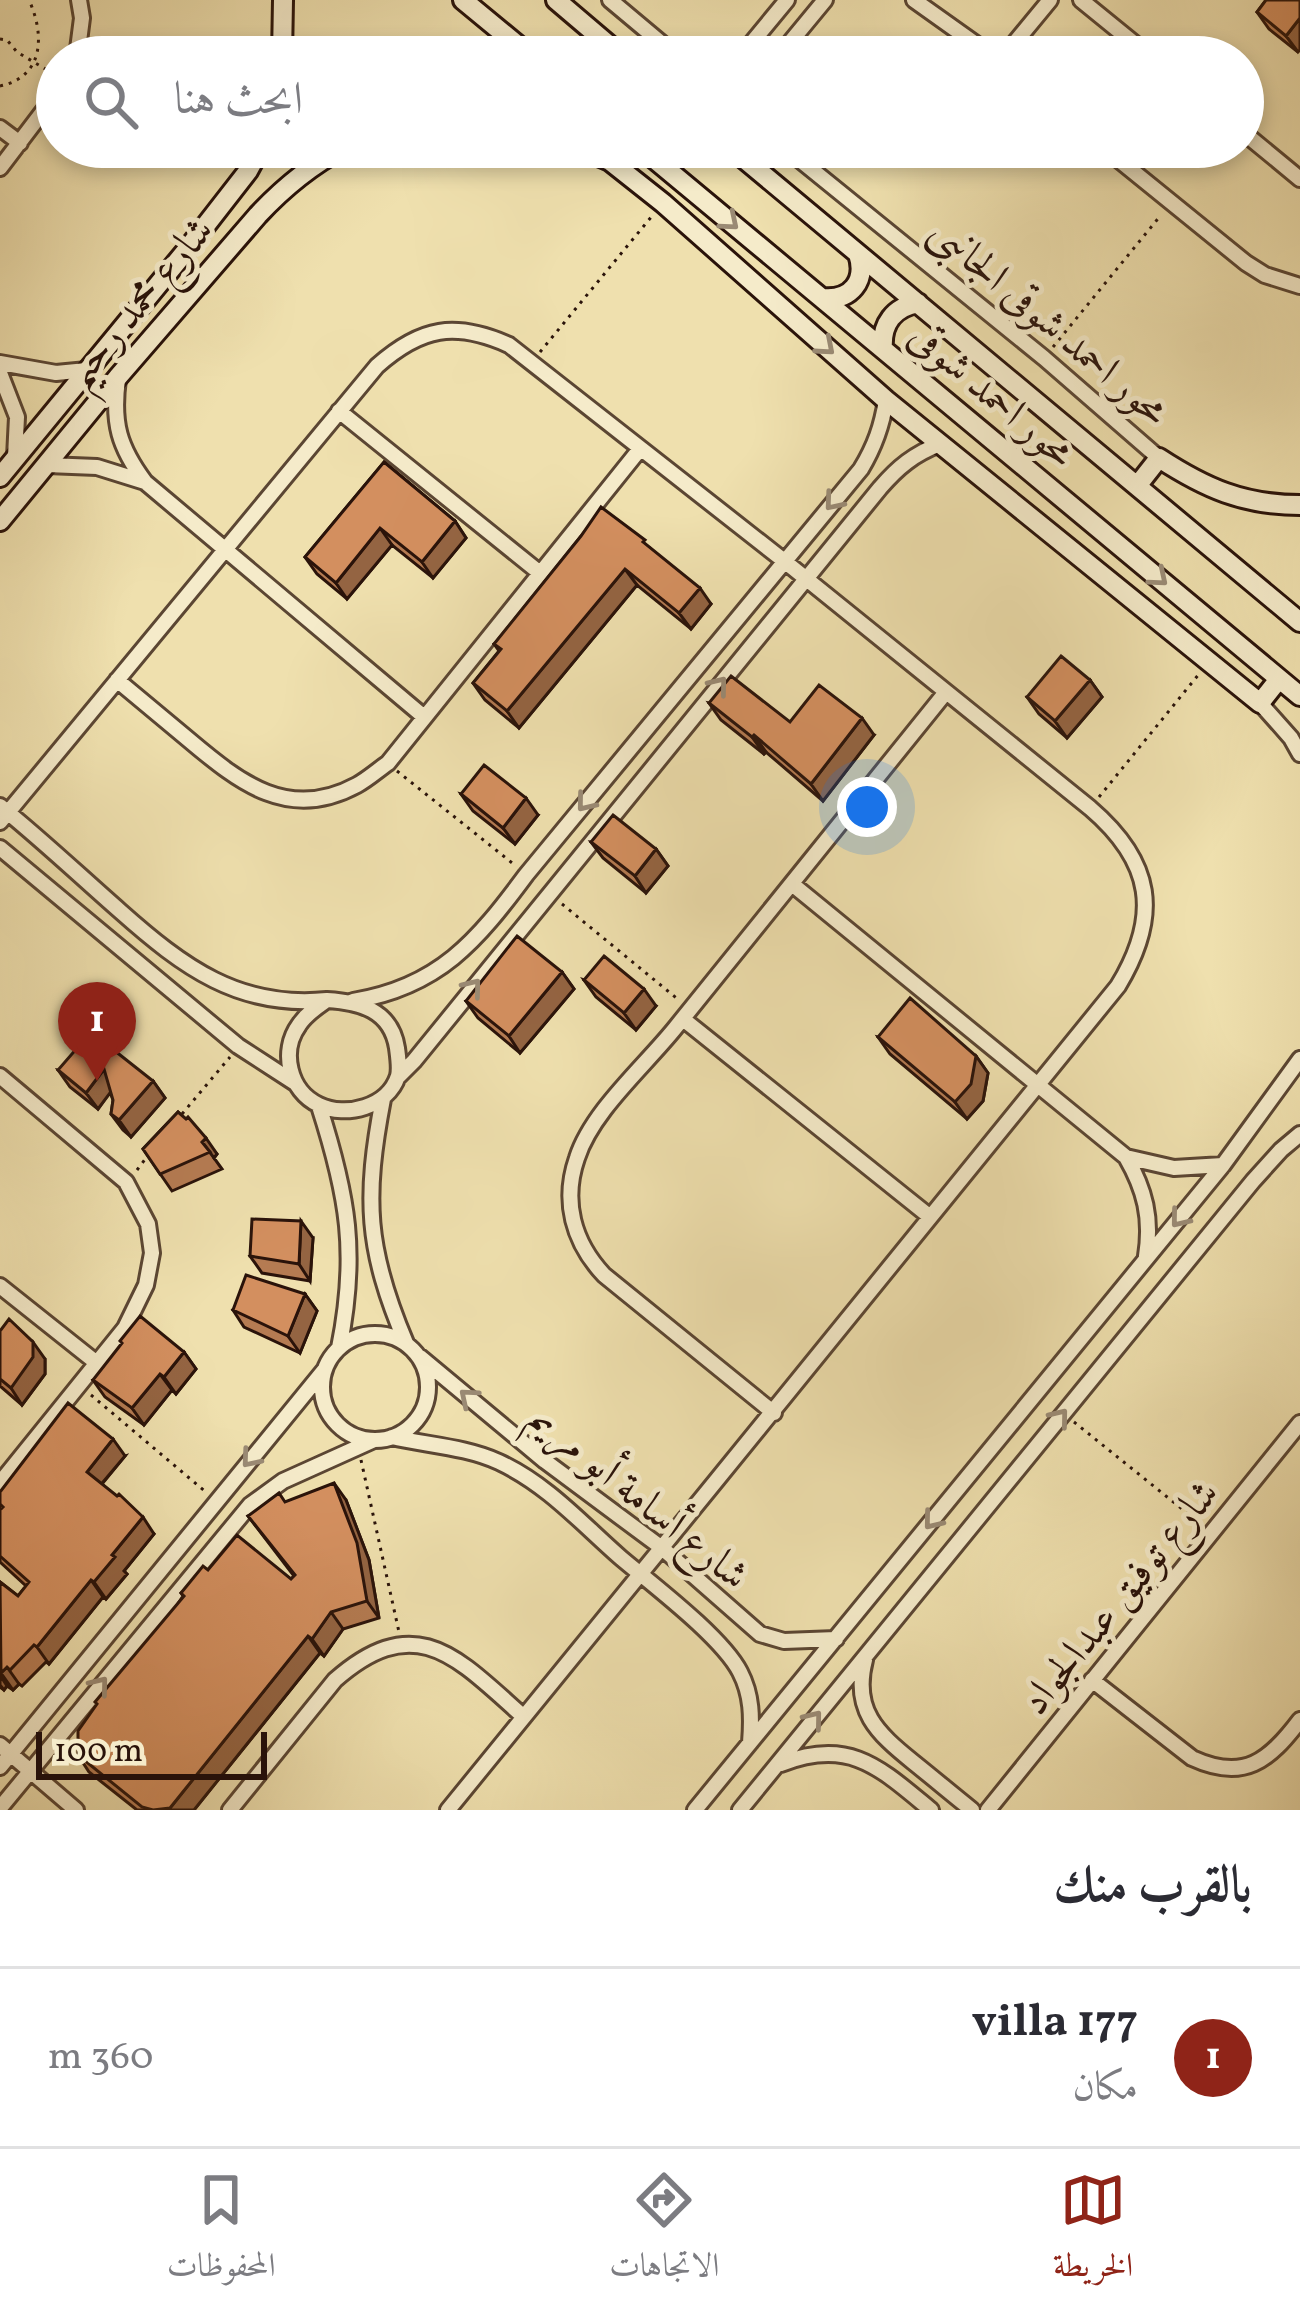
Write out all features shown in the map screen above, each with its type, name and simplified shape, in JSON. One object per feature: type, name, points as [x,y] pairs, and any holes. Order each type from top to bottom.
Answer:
[{"type":"street","points":[[79,0],[80,36]]},
{"type":"street","points":[[283,0],[284,36]]},
{"type":"street","points":[[463,0],[507,36]]},
{"type":"street","points":[[556,0],[598,36]]},
{"type":"street","points":[[610,0],[653,36]]},
{"type":"street","points":[[757,36],[787,0]]},
{"type":"street","points":[[795,36],[825,0]]},
{"type":"street","points":[[914,0],[967,36]]},
{"type":"street","points":[[1017,36],[1050,0]]},
{"type":"street","points":[[1081,0],[1125,36]]},
{"type":"street","points":[[0,168],[36,121]]},
{"type":"street","points":[[0,128],[20,143]]},
{"type":"street","points":[[1264,149],[1300,179]]},
{"type":"street","name":"شارع محمد رحيم","points":[[0,477],[250,168]]},
{"type":"street","name":"شارع محمد رحيم","points":[[0,521],[258,215],[309,168]]},
{"type":"street","points":[[629,168],[886,400],[1260,703],[1300,754]]},
{"type":"street","name":"محور احمد شوقى","points":[[665,168],[1300,696]]},
{"type":"street","name":"محور احمد شوقى","points":[[755,168],[1300,622]]},
{"type":"street","name":"محور احمد شوقى الجانبى","points":[[810,168],[1045,358],[1159,458]]},
{"type":"street","points":[[1128,168],[1246,263],[1300,286]]},
{"type":"street","points":[[822,298],[846,296],[857,284],[862,269],[858,254]]},
{"type":"street","points":[[883,349],[888,320],[918,303]]},
{"type":"street","points":[[448,1810],[1118,986],[1135,957],[1144,924],[1144,890],[1134,858],[1116,830],[1090,808],[783,560],[509,345],[482,333],[453,329],[424,334],[398,347],[377,366],[3,814],[163,949],[204,976],[240,992],[302,1003],[387,995],[470,947],[488,927],[526,875],[783,560],[861,469],[878,436],[886,400]]},
{"type":"street","points":[[0,363],[56,373],[87,370]]},
{"type":"street","points":[[0,373],[17,417],[15,457]]},
{"type":"street","points":[[118,377],[114,405],[118,433],[128,460],[145,482],[423,716]]},
{"type":"street","points":[[338,411],[540,573]]},
{"type":"street","points":[[406,1343],[386,1297],[369,1206],[372,1155],[383,1099],[896,468],[940,444]]},
{"type":"street","points":[[117,680],[230,774],[259,792],[292,799],[326,797],[357,785],[388,763],[640,449]]},
{"type":"street","points":[[1137,486],[1159,458],[1221,493],[1300,505]]},
{"type":"street","points":[[47,465],[97,467],[145,482]]},
{"type":"street","points":[[1089,566],[1112,539]]},
{"type":"street","points":[[1260,703],[1279,679]]},
{"type":"street","points":[[774,1413],[589,1259],[575,1233],[570,1192],[575,1162],[598,1119],[946,692]]},
{"type":"street","points":[[0,848],[238,1046],[295,1083]]},
{"type":"street","points":[[792,884],[1126,1157],[1148,1207],[1144,1262]]},
{"type":"street","points":[[327,1000],[296,1028],[289,1046],[295,1083],[319,1106],[337,1111],[368,1107],[383,1099]]},
{"type":"street","points":[[353,1001],[386,1020],[395,1036],[398,1077]]},
{"type":"street","points":[[687,1014],[929,1216]]},
{"type":"street","points":[[695,1810],[1223,1165],[1300,1059]]},
{"type":"street","points":[[0,1076],[126,1182],[148,1224],[152,1253],[136,1310],[0,1483]]},
{"type":"street","points":[[0,1767],[5,1749],[339,1348],[350,1254],[337,1160],[319,1106]]},
{"type":"street","points":[[740,1810],[1253,1181],[1300,1134]]},
{"type":"street","points":[[1126,1157],[1174,1168],[1223,1165]]},
{"type":"street","points":[[0,1286],[98,1364]]},
{"type":"street","points":[[0,1808],[250,1505],[283,1481],[358,1446],[392,1437],[422,1413],[427,1375],[420,1357],[406,1343],[390,1335],[372,1334],[339,1348]]},
{"type":"street","name":"شارع أسامة أبو مريم","points":[[420,1357],[545,1461],[662,1548],[760,1634],[784,1641],[836,1639]]},
{"type":"street","points":[[325,1369],[324,1402],[331,1417],[343,1429],[374,1440]]},
{"type":"street","name":"شارع توفيق عبدالجواد","points":[[988,1810],[1300,1424]]},
{"type":"street","name":"شارع أسامة أبو مريم","points":[[392,1437],[496,1460],[563,1502],[724,1650],[748,1694],[750,1744]]},
{"type":"street","points":[[984,1457],[1010,1479]]},
{"type":"street","points":[[230,1810],[335,1680],[366,1657],[402,1643],[428,1646],[456,1658],[524,1717]]},
{"type":"street","points":[[866,1655],[862,1696],[879,1733],[972,1810]]},
{"type":"street","points":[[1092,1680],[1192,1758],[1210,1766],[1229,1769],[1266,1758],[1300,1720]]},
{"type":"street","points":[[5,1749],[76,1810]]},
{"type":"street","points":[[776,1766],[818,1754],[862,1758],[931,1810]]},
{"type":"path","points":[[29,0],[38,36]]},
{"type":"path","points":[[0,39],[34,63]]},
{"type":"path","points":[[0,86],[32,70],[36,49]]},
{"type":"path","points":[[531,363],[663,203]]},
{"type":"path","points":[[1045,358],[1171,203]]},
{"type":"path","points":[[1090,808],[1208,664]]},
{"type":"path","points":[[388,763],[526,875]]},
{"type":"path","points":[[550,894],[687,1014]]},
{"type":"path","points":[[182,1114],[238,1046]]},
{"type":"path","points":[[126,1182],[154,1148]]},
{"type":"path","points":[[80,1387],[215,1500]]},
{"type":"path","points":[[1064,1413],[1211,1533]]},
{"type":"path","points":[[358,1446],[402,1643]]},
{"type":"building","points":[[1266,0],[1300,0],[1300,18],[1286,36],[1257,12]]},
{"type":"building","points":[[384,462],[455,521],[422,562],[380,528],[336,583],[305,557]]},
{"type":"building","points":[[601,507],[700,588],[679,613],[625,569],[507,711],[473,683],[501,649],[494,644]]},
{"type":"building","points":[[1061,656],[1090,680],[1055,721],[1027,697]]},
{"type":"building","points":[[731,676],[790,722],[819,685],[862,718],[811,784],[709,703]]},
{"type":"building","points":[[484,765],[526,798],[503,828],[461,794]]},
{"type":"building","points":[[613,815],[656,849],[635,876],[591,842]]},
{"type":"building","points":[[517,936],[562,972],[509,1036],[466,1001]]},
{"type":"building","points":[[604,956],[644,989],[624,1013],[584,980]]},
{"type":"building","points":[[910,998],[976,1056],[971,1084],[955,1102],[878,1037]]},
{"type":"building","points":[[91,1032],[153,1081],[119,1120],[111,1114],[113,1100],[104,1069],[86,1093],[58,1070]]},
{"type":"building","points":[[178,1112],[206,1138],[202,1142],[210,1152],[160,1174],[143,1149]]},
{"type":"building","points":[[252,1219],[301,1221],[299,1264],[250,1256]]},
{"type":"building","points":[[246,1275],[305,1294],[288,1336],[233,1310]]},
{"type":"building","points":[[140,1316],[184,1352],[132,1408],[93,1380]]},
{"type":"building","points":[[9,1319],[33,1342],[33,1357],[11,1388],[0,1379],[0,1331]]},
{"type":"building","points":[[68,1403],[113,1439],[87,1472],[143,1517],[37,1647],[1,1673],[0,1582],[18,1596],[29,1582],[0,1556],[0,1492]]},
{"type":"building","points":[[334,1483],[357,1543],[367,1601],[331,1612],[312,1639],[308,1636],[170,1808],[142,1807],[78,1755],[78,1731],[95,1702],[184,1596],[181,1593],[203,1566],[208,1570],[237,1535],[291,1579],[295,1575],[248,1516],[279,1493],[285,1502]]},
{"type":"place","name":"villa 177","points":[[97,1081]]}]
